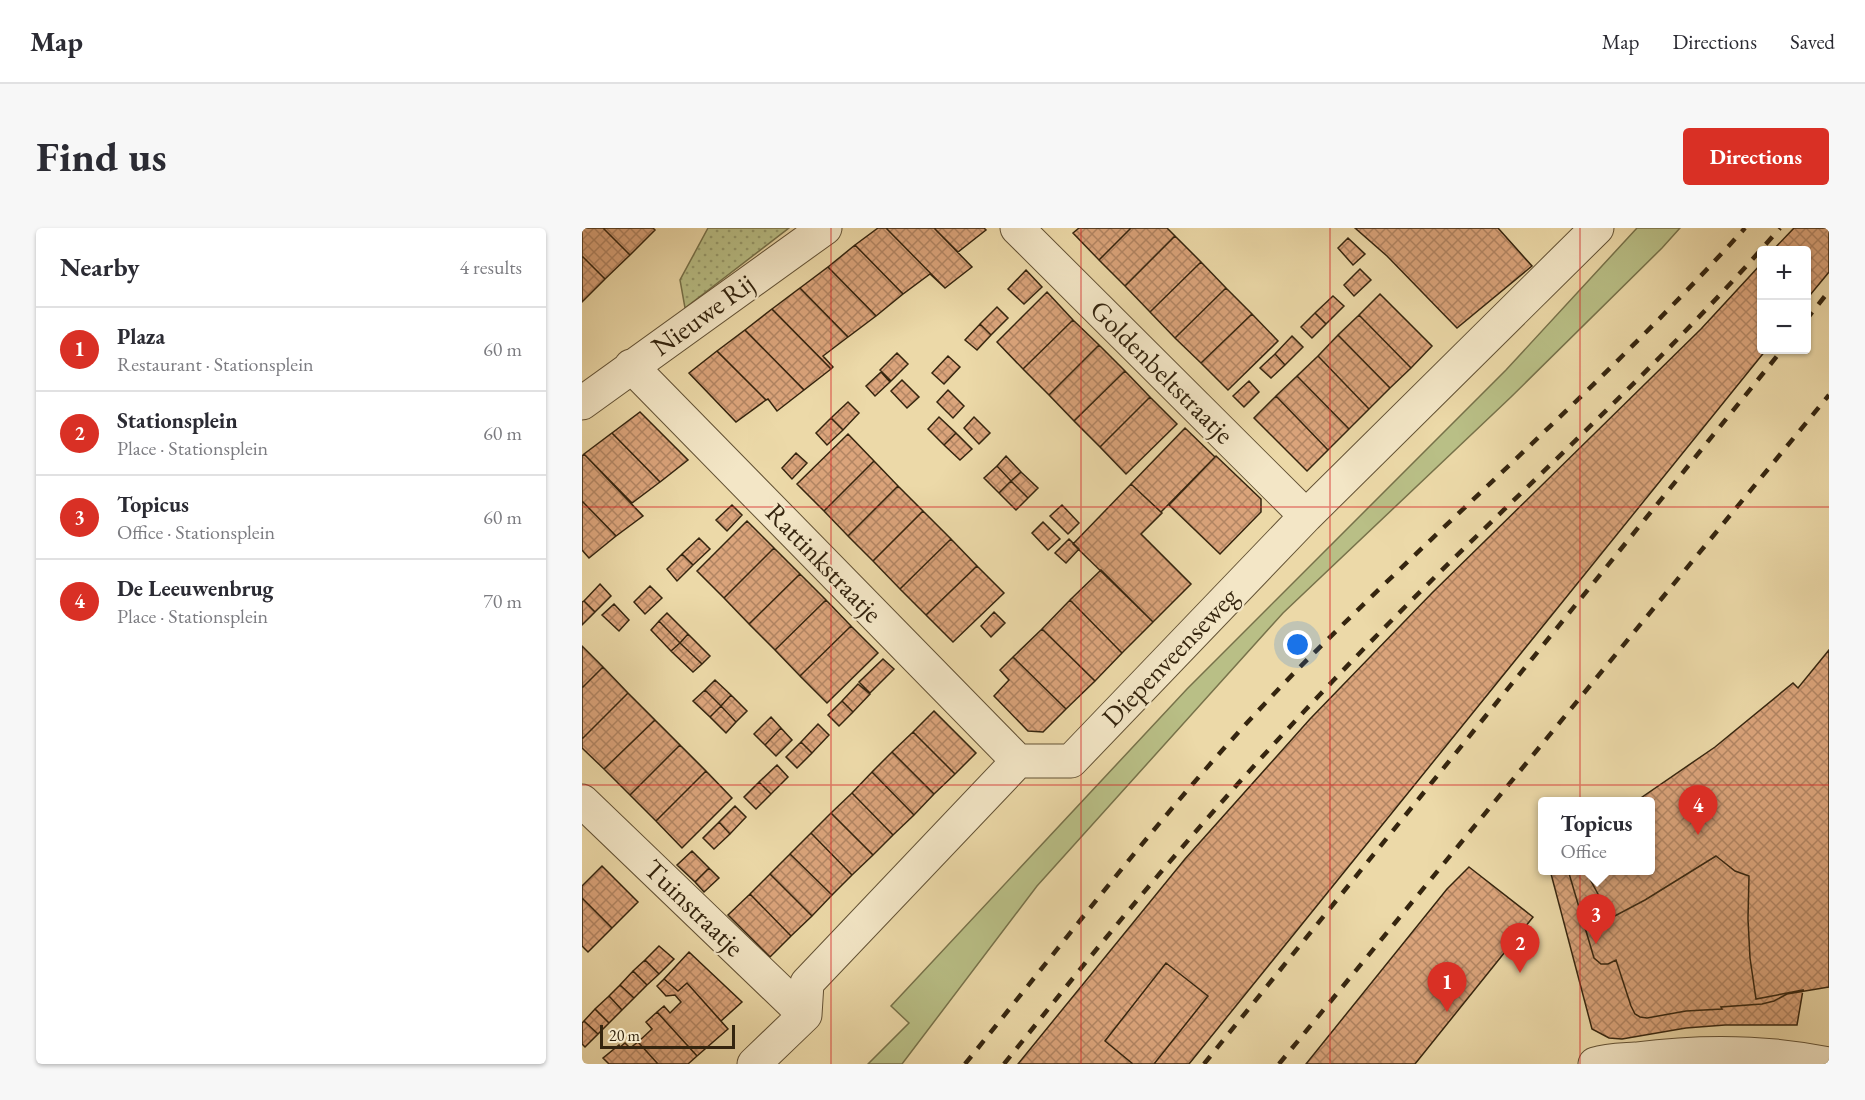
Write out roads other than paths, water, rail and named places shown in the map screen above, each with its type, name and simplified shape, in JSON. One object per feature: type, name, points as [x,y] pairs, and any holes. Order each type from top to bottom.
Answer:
[{"type":"street","name":"Nieuwe Rij","points":[[582,403],[825,228]]},
{"type":"street","name":"Goldenbeltstraatje","points":[[1017,228],[1306,516]]},
{"type":"street","name":"Diepenveenseweg","points":[[1017,761],[1071,761],[1306,516],[1594,229]]},
{"type":"street","name":"Rattinkstraatje","points":[[631,366],[1017,761]]},
{"type":"street","points":[[754,1064],[805,1015],[807,983],[1017,761]]},
{"type":"street","name":"Tuinstraatje","points":[[582,801],[805,1015]]},
{"type":"street","points":[[1595,1064],[1664,1055],[1710,1054],[1762,1055],[1828,1064]]},
{"type":"railway","points":[[965,1064],[1169,812],[1254,715],[1355,613],[1637,341],[1745,228]]},
{"type":"railway","points":[[1004,1064],[1139,898],[1281,736],[1355,657],[1639,378],[1780,228]]},
{"type":"railway","points":[[1811,314],[1829,291]]},
{"type":"railway","points":[[1204,1064],[1779,354]]},
{"type":"railway","points":[[1279,1064],[1829,395]]},
{"type":"place","name":"De Leeuwenbrug","points":[[1698,835]]},
{"type":"place","name":"Topicus","points":[[1596,944]]},
{"type":"place","name":"Stationsplein","points":[[1520,973]]},
{"type":"place","name":"Plaza","points":[[1447,1012]]}]
